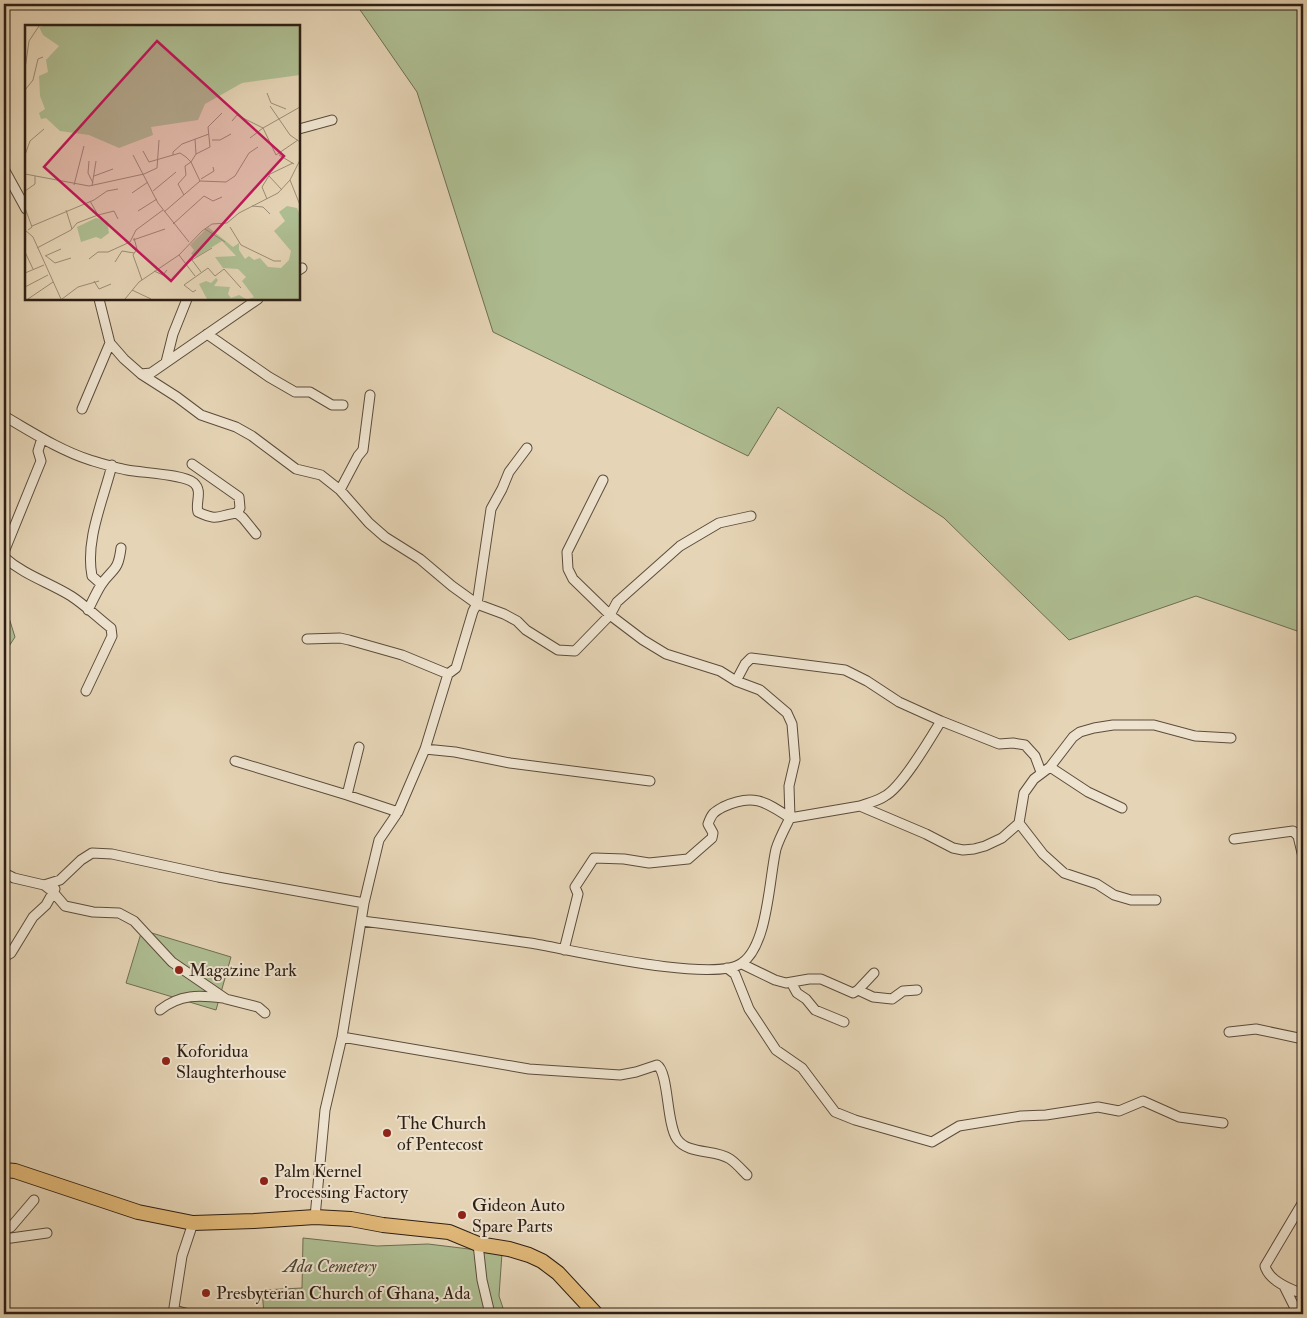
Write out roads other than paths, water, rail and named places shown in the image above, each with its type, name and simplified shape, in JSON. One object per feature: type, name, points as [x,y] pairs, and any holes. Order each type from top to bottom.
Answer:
[{"type":"main road","points":[[4,1170],[15,1171],[138,1212],[193,1223],[254,1222],[315,1217],[351,1219],[383,1225],[449,1232],[478,1244],[529,1254],[542,1261],[558,1273],[596,1314]]},
{"type":"street","points":[[300,129],[332,120]]},
{"type":"street","points":[[4,169],[25,207]]},
{"type":"street","points":[[16,191],[25,195]]},
{"type":"street","points":[[99,300],[110,343],[124,359],[146,374],[153,383],[177,397],[201,415],[244,432],[296,469],[320,475],[340,490],[369,524],[385,537],[420,559],[477,604],[510,618],[558,650],[575,651],[610,615],[617,602],[680,546],[719,523],[751,516]]},
{"type":"street","points":[[166,362],[173,334],[187,300]]},
{"type":"street","points":[[146,374],[257,300]]},
{"type":"street","points":[[208,334],[269,377],[295,392],[310,392],[332,405],[343,405]]},
{"type":"street","points":[[82,409],[110,343]]},
{"type":"street","points":[[340,490],[363,450],[370,394]]},
{"type":"street","points":[[4,416],[42,438],[91,460],[124,470],[191,481],[197,485],[199,492],[196,507],[198,512],[206,516],[219,518],[237,513],[240,508],[239,497],[192,464]]},
{"type":"street","points":[[4,552],[41,461],[38,451],[42,438]]},
{"type":"street","points":[[315,1217],[325,1110],[342,1036],[364,903],[379,840],[398,812],[424,749],[448,674],[456,668],[477,604],[491,509],[509,472],[527,448]]},
{"type":"street","points":[[102,584],[92,576],[89,562],[112,465]]},
{"type":"street","points":[[362,921],[516,941],[660,966],[701,969],[727,968],[742,964],[758,942],[764,921],[776,848],[790,818],[789,786],[795,760],[791,720],[781,706],[760,690],[736,681],[720,671],[666,654],[643,640],[610,615],[573,579],[568,569],[567,552],[603,480]]},
{"type":"street","points":[[237,513],[256,534]]},
{"type":"street","points":[[88,610],[102,584],[116,570],[120,560],[121,548]]},
{"type":"street","points":[[4,557],[30,576],[72,597],[111,628],[112,632],[86,691]]},
{"type":"street","points":[[307,639],[340,638],[349,640],[402,655],[448,674]]},
{"type":"street","points":[[736,681],[750,658],[845,670],[867,681],[899,702],[941,721],[999,744],[1013,743],[1025,745],[1035,756],[1041,772]]},
{"type":"street","points":[[564,950],[578,894],[575,887],[594,858],[649,862],[688,859],[712,838],[713,833],[708,824],[716,810],[733,802],[758,801],[772,806],[790,818],[860,806],[884,797],[906,774],[941,721]]},
{"type":"street","points":[[860,806],[931,836],[953,848],[963,850],[985,846],[1002,838],[1019,823],[1024,793],[1041,772],[1050,766],[1073,737],[1080,732],[1113,725],[1154,726],[1195,736],[1231,738]]},
{"type":"street","points":[[347,795],[359,747]]},
{"type":"street","points":[[424,749],[455,752],[510,763],[650,781]]},
{"type":"street","points":[[235,761],[398,812]]},
{"type":"street","points":[[1050,766],[1088,792],[1122,808]]},
{"type":"street","points":[[1019,823],[1043,854],[1064,873],[1097,884],[1114,895],[1131,900],[1156,900]]},
{"type":"street","points":[[1234,839],[1293,831],[1298,836],[1303,857]]},
{"type":"street","points":[[4,957],[11,953],[33,917],[46,905],[60,880],[81,860],[92,853],[112,854],[218,877],[364,903]]},
{"type":"street","points":[[4,873],[14,878],[44,885],[65,906],[93,912],[119,913],[134,921],[172,962],[226,999]]},
{"type":"street","points":[[44,885],[60,880]]},
{"type":"street","points":[[742,964],[775,980],[792,984],[809,979],[821,979],[854,993],[874,973]]},
{"type":"street","points":[[727,968],[735,974],[749,1009],[776,1050],[802,1068],[835,1112],[856,1120],[932,1142],[959,1126],[1021,1116],[1098,1107],[1119,1111],[1142,1101],[1179,1117],[1223,1123]]},
{"type":"street","points":[[792,984],[797,993],[806,999],[815,1010],[844,1022]]},
{"type":"street","points":[[858,990],[873,997],[892,1000],[903,991],[917,990]]},
{"type":"street","points":[[160,1010],[170,1002],[199,995],[258,1007],[265,1013]]},
{"type":"street","points":[[1229,1032],[1256,1028],[1303,1039]]},
{"type":"street","points":[[342,1036],[529,1070],[620,1075],[657,1065],[663,1071],[670,1121],[673,1133],[678,1141],[686,1147],[729,1158],[747,1175]]},
{"type":"street","points":[[4,1230],[11,1227],[34,1200]]},
{"type":"street","points":[[1303,1202],[1265,1266],[1266,1271],[1284,1286],[1303,1294]]},
{"type":"street","points":[[190,1314],[173,1312],[182,1256],[193,1223]]},
{"type":"street","points":[[4,1240],[47,1233]]},
{"type":"street","points":[[478,1244],[482,1280],[490,1314]]},
{"type":"street","points":[[1284,1286],[1298,1314]]},
{"type":"place","name":"Magazine Park","points":[[179,970]]},
{"type":"place","name":"Koforidua Slaughterhouse","points":[[166,1061]]},
{"type":"place","name":"The Church of Pentecost","points":[[387,1133]]},
{"type":"place","name":"Palm Kernel Processing Factory","points":[[264,1181]]},
{"type":"place","name":"Gideon Auto Spare Parts","points":[[462,1215]]},
{"type":"place","name":"Presbyterian Church of Ghana, Ada","points":[[206,1293]]},
{"type":"park label","name":"Ada Cemetery","points":[[330,1266]]}]
